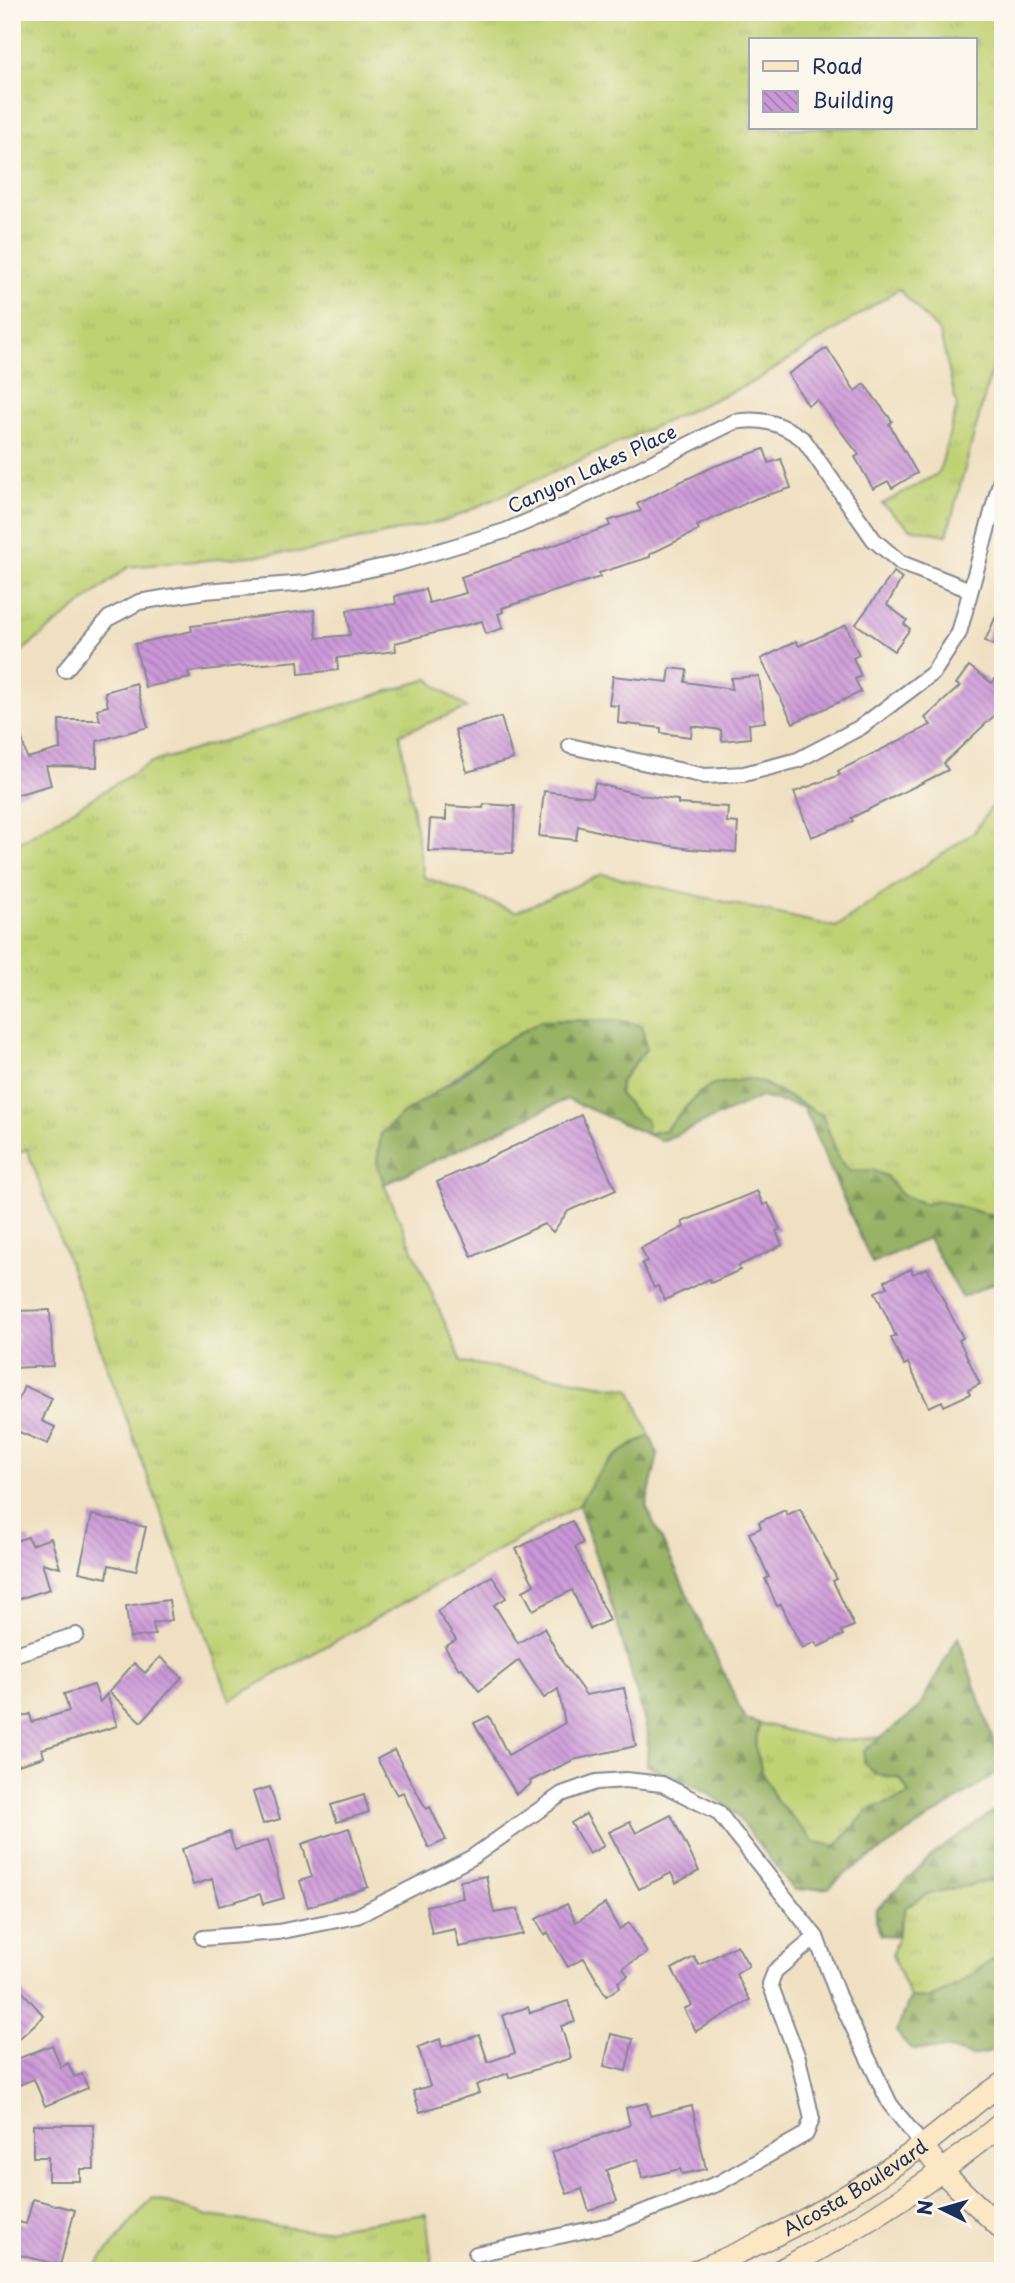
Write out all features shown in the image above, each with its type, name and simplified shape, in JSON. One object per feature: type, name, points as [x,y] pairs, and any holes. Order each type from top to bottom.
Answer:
[{"type":"main road","name":"Alcosta Boulevard","points":[[696,2271],[761,2244],[923,2146],[1003,2083]]},
{"type":"main road","name":"Alcosta Boulevard","points":[[779,2271],[823,2248],[942,2172],[1003,2122]]},
{"type":"main road","points":[[923,2146],[942,2172],[1003,2230]]},
{"type":"street","name":"Canyon Lakes Place","points":[[65,670],[108,618],[139,602],[205,591],[306,583],[412,559],[505,531],[564,506],[734,422],[751,419],[788,428],[804,440],[867,531],[901,563],[970,590]]},
{"type":"street","points":[[570,746],[705,775],[744,774],[798,760],[861,727],[933,673],[959,633],[1003,472]]},
{"type":"street","points":[[12,1655],[76,1635]]},
{"type":"street","points":[[203,1938],[278,1931],[358,1916],[471,1858],[562,1794],[596,1782],[626,1780],[662,1784],[718,1812],[816,1937],[838,1996],[890,2104],[923,2146]]},
{"type":"street","points":[[476,2253],[610,2225],[719,2183],[806,2134],[812,2119],[799,2059],[770,1984],[775,1971],[816,1937]]},
{"type":"green space","points":[[12,12],[1003,12],[1003,327],[947,535],[910,528],[882,504],[939,473],[957,406],[940,333],[899,289],[757,380],[448,520],[308,551],[128,567],[12,659]]},
{"type":"green space","points":[[429,679],[467,708],[400,734],[424,877],[516,912],[602,874],[836,927],[974,832],[1003,791],[1003,1219],[941,1201],[925,1204],[901,1195],[886,1176],[872,1170],[849,1171],[839,1158],[822,1115],[765,1084],[699,1093],[665,1130],[647,1134],[647,1120],[638,1115],[619,1094],[620,1082],[646,1049],[618,1020],[541,1021],[489,1051],[434,1094],[384,1184],[462,1362],[630,1389],[650,1436],[607,1463],[579,1505],[230,1700],[27,1149],[12,1157],[12,847],[150,763]]},
{"type":"green space","points":[[618,1020],[642,1026],[646,1049],[620,1082],[619,1094],[638,1115],[647,1120],[647,1134],[665,1130],[699,1093],[713,1084],[751,1079],[765,1084],[822,1115],[839,1158],[849,1171],[872,1170],[886,1176],[901,1195],[925,1204],[941,1201],[1003,1219],[1003,1279],[962,1297],[928,1238],[872,1263],[803,1107],[761,1097],[662,1141],[567,1099],[384,1184],[377,1163],[381,1134],[401,1115],[462,1075],[489,1051],[541,1021]]},
{"type":"green space","points":[[650,1436],[658,1455],[646,1506],[745,1719],[759,1723],[755,1746],[762,1773],[776,1800],[814,1842],[837,1846],[868,1810],[910,1795],[900,1778],[875,1774],[864,1763],[864,1751],[918,1709],[958,1637],[1003,1769],[845,1874],[829,1888],[794,1890],[734,1812],[707,1792],[647,1765],[648,1734],[616,1619],[579,1505],[607,1463]]},
{"type":"green space","points":[[759,1723],[830,1741],[883,1737],[864,1751],[875,1774],[900,1778],[910,1795],[868,1811],[836,1846],[814,1842],[776,1800],[762,1773],[755,1746]]},
{"type":"green space","points":[[1003,1804],[1003,1861],[995,1880],[927,1894],[906,1907],[896,1936],[881,1935],[875,1921],[876,1910],[932,1855]]},
{"type":"green space","points":[[1003,1861],[1003,1958],[1000,1954],[958,1985],[928,1999],[910,1998],[892,1955],[906,1907],[927,1894],[995,1880]]},
{"type":"green space","points":[[1000,1954],[1003,1958],[1003,2044],[987,2053],[970,2056],[950,2049],[913,2049],[902,2040],[897,2031],[910,1998],[929,1999],[958,1985]]},
{"type":"green space","points":[[152,2198],[209,2216],[312,2231],[426,2214],[433,2271],[91,2271]]},
{"type":"building","points":[[827,348],[855,391],[864,384],[892,421],[889,424],[917,473],[892,488],[888,481],[873,489],[855,457],[859,455],[817,400],[808,405],[788,374]]},
{"type":"building","points":[[764,449],[769,463],[781,459],[791,488],[757,498],[697,526],[699,530],[650,554],[650,557],[599,573],[600,577],[502,608],[503,612],[498,614],[503,628],[486,634],[482,621],[395,643],[396,651],[337,658],[338,670],[299,674],[298,661],[240,666],[188,672],[190,678],[145,687],[135,644],[192,631],[191,626],[314,610],[317,638],[350,635],[347,610],[396,604],[395,596],[425,589],[429,603],[466,593],[461,577],[610,526],[608,521],[641,511],[637,504],[678,483],[715,466]]},
{"type":"building","points":[[894,572],[902,578],[887,605],[907,620],[904,624],[910,629],[894,651],[856,624]]},
{"type":"building","points":[[1003,600],[1003,649],[985,641]]},
{"type":"building","points":[[846,625],[859,655],[853,658],[861,676],[855,679],[861,692],[793,723],[761,659],[796,641],[799,646]]},
{"type":"building","points":[[969,666],[992,683],[1003,669],[1003,719],[996,714],[944,763],[948,770],[851,818],[853,821],[811,837],[794,792],[840,775],[838,771],[931,725],[925,718],[960,686],[956,684]]},
{"type":"building","points":[[670,668],[687,670],[685,682],[732,689],[731,678],[759,676],[765,722],[749,724],[750,738],[722,741],[721,730],[692,726],[691,737],[661,733],[661,728],[618,723],[619,706],[609,705],[613,676],[668,682]]},
{"type":"building","points":[[136,683],[148,727],[97,741],[97,767],[46,766],[51,785],[12,796],[12,721],[17,720],[27,758],[60,749],[59,720],[100,720],[97,709],[108,706],[105,692]]},
{"type":"building","points":[[501,717],[513,759],[467,772],[455,730]]},
{"type":"building","points":[[595,783],[641,795],[678,800],[678,804],[728,807],[727,822],[738,823],[736,852],[691,849],[627,839],[578,826],[576,840],[539,836],[544,791],[592,797]]},
{"type":"building","points":[[484,804],[515,806],[513,853],[428,851],[430,819],[446,820],[446,806],[483,808]]},
{"type":"building","points":[[581,1115],[616,1190],[568,1211],[553,1232],[544,1224],[472,1257],[437,1182]]},
{"type":"building","points":[[757,1191],[763,1205],[768,1203],[780,1229],[776,1231],[782,1245],[738,1266],[740,1270],[711,1283],[709,1279],[665,1300],[658,1286],[654,1288],[642,1263],[647,1261],[641,1248],[684,1227],[682,1222]]},
{"type":"building","points":[[927,1268],[963,1338],[959,1340],[980,1384],[968,1390],[970,1394],[944,1406],[942,1401],[929,1407],[908,1363],[904,1365],[891,1338],[896,1336],[875,1292],[888,1287],[885,1281],[911,1269],[913,1274]]},
{"type":"building","points":[[50,1310],[53,1366],[12,1368],[12,1344],[17,1344],[15,1311]]},
{"type":"building","points":[[24,1386],[52,1398],[42,1421],[55,1427],[48,1444],[12,1429],[12,1403],[17,1404]]},
{"type":"building","points":[[800,1509],[837,1579],[833,1581],[854,1626],[841,1631],[843,1635],[818,1647],[815,1642],[802,1648],[781,1604],[777,1606],[765,1579],[769,1577],[749,1533],[761,1528],[759,1522],[785,1510],[787,1515]]},
{"type":"building","points":[[92,1515],[146,1527],[136,1571],[109,1565],[107,1578],[79,1572]]},
{"type":"building","points":[[572,1521],[583,1543],[575,1547],[609,1620],[590,1629],[572,1590],[533,1610],[523,1591],[534,1585],[516,1549]]},
{"type":"building","points":[[28,1537],[31,1545],[51,1538],[60,1568],[42,1563],[50,1589],[15,1600],[12,1577],[17,1576],[12,1562],[12,1542]]},
{"type":"building","points":[[492,1576],[506,1598],[494,1605],[518,1643],[544,1628],[563,1663],[586,1695],[624,1688],[636,1746],[573,1760],[530,1781],[531,1784],[516,1794],[474,1723],[489,1716],[508,1755],[565,1723],[558,1689],[544,1698],[519,1660],[479,1691],[462,1668],[459,1669],[445,1647],[456,1640],[437,1611]]},
{"type":"building","points":[[169,1600],[172,1620],[153,1623],[155,1635],[130,1638],[126,1606]]},
{"type":"building","points":[[160,1657],[182,1677],[141,1722],[109,1692],[134,1663],[145,1673]]},
{"type":"building","points":[[94,1685],[100,1702],[107,1694],[117,1726],[42,1749],[44,1757],[12,1767],[12,1720],[30,1714],[32,1722],[69,1711],[64,1694]]},
{"type":"building","points":[[394,1750],[426,1809],[430,1807],[446,1840],[429,1848],[403,1792],[397,1795],[377,1759]]},
{"type":"building","points":[[270,1787],[280,1819],[263,1824],[253,1792]]},
{"type":"building","points":[[364,1795],[369,1812],[337,1822],[331,1805]]},
{"type":"building","points":[[586,1814],[604,1846],[589,1854],[571,1823]]},
{"type":"building","points":[[671,1815],[699,1871],[676,1883],[671,1873],[639,1889],[609,1832],[630,1822],[636,1833]]},
{"type":"building","points":[[349,1828],[368,1887],[308,1907],[300,1881],[312,1877],[302,1844]]},
{"type":"building","points":[[229,1832],[235,1850],[268,1840],[284,1898],[263,1904],[260,1894],[219,1906],[212,1879],[193,1885],[182,1849]]},
{"type":"building","points":[[486,1876],[494,1913],[518,1909],[523,1934],[459,1947],[455,1929],[432,1934],[426,1906],[463,1898],[460,1881]]},
{"type":"building","points":[[567,1904],[576,1922],[605,1904],[619,1929],[629,1923],[647,1953],[623,1968],[628,1976],[618,1982],[620,1987],[606,1996],[584,1958],[568,1967],[548,1933],[544,1935],[536,1919]]},
{"type":"building","points":[[737,1945],[749,1966],[736,1974],[750,2000],[696,2031],[684,2009],[692,2005],[672,1969],[694,1957],[699,1965]]},
{"type":"building","points":[[12,1980],[44,2016],[12,2045]]},
{"type":"building","points":[[568,2001],[575,2022],[561,2026],[571,2058],[509,2078],[508,2073],[476,2085],[479,2093],[420,2112],[413,2091],[430,2086],[418,2047],[440,2039],[442,2047],[479,2035],[488,2062],[515,2053],[503,2015],[528,2007],[530,2013]]},
{"type":"building","points":[[611,2034],[633,2039],[626,2071],[604,2066]]},
{"type":"building","points":[[52,2045],[61,2067],[68,2063],[74,2077],[82,2074],[88,2088],[45,2106],[34,2079],[19,2085],[12,2061]]},
{"type":"building","points":[[647,2103],[650,2116],[692,2106],[706,2169],[682,2174],[680,2169],[642,2178],[638,2159],[606,2170],[617,2201],[589,2211],[582,2189],[567,2194],[552,2152],[630,2125],[626,2108]]},
{"type":"building","points":[[33,2125],[93,2125],[94,2169],[80,2169],[80,2181],[48,2181],[48,2157],[33,2157]]},
{"type":"building","points":[[33,2199],[75,2210],[60,2265],[12,2253],[12,2220],[26,2224]]}]
